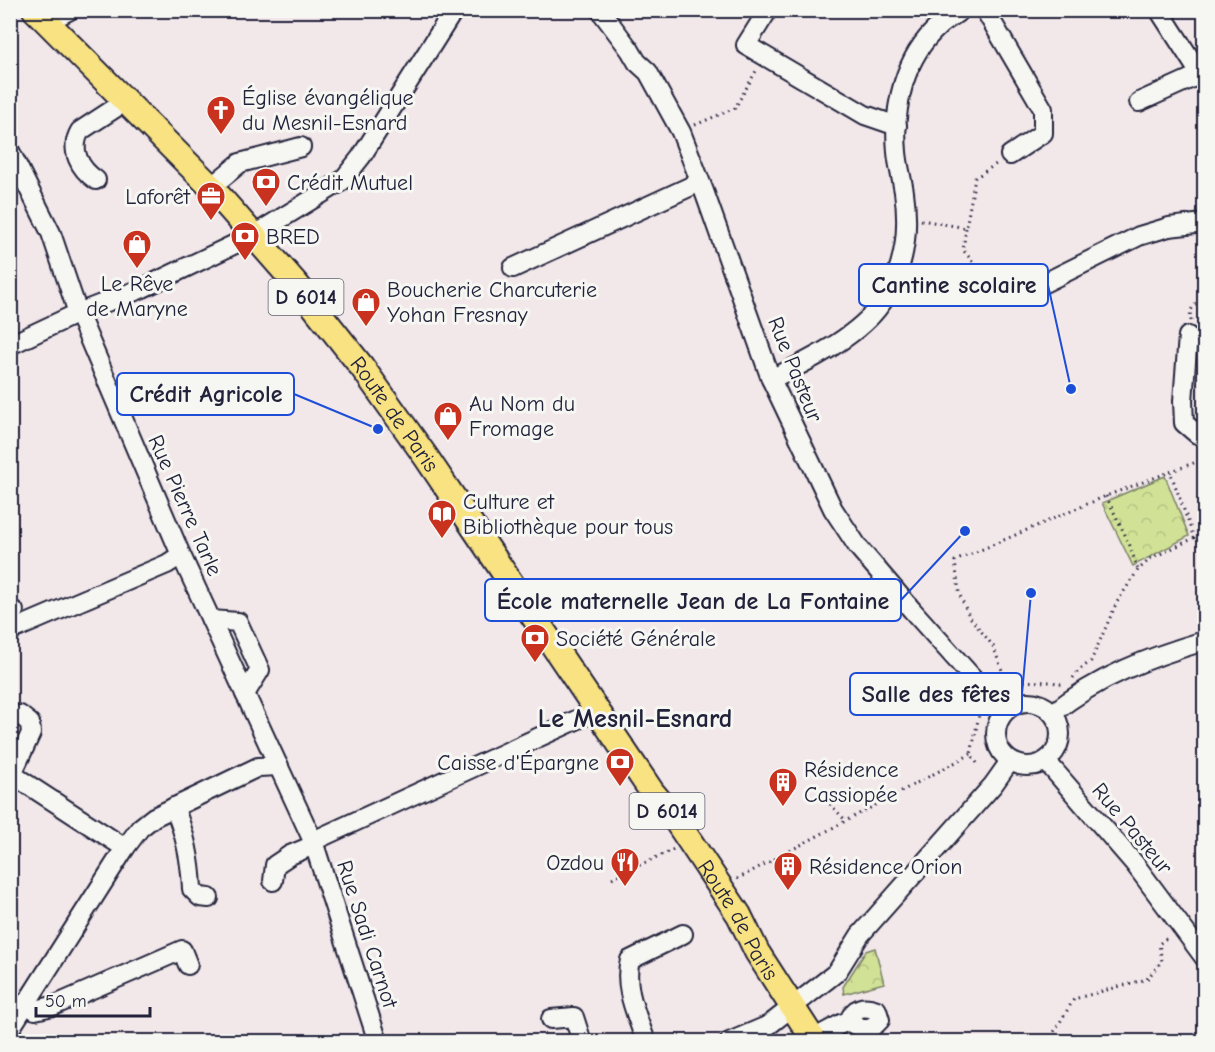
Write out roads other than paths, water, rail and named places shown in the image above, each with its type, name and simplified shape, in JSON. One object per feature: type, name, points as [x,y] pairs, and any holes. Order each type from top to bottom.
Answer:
[{"type":"main road","name":"Route de Paris","points":[[41,16],[211,186],[362,367],[426,457],[652,792],[675,819],[746,926],[757,952],[814,1040]]},
{"type":"street","points":[[41,16],[69,10]]},
{"type":"street","points":[[10,345],[143,288],[254,235],[342,180],[350,173],[454,10]]},
{"type":"street","name":"Rue Pasteur","points":[[600,10],[637,62],[648,72],[681,132],[771,379],[833,509],[858,547],[990,697],[1007,709]]},
{"type":"street","points":[[768,10],[746,45],[866,116],[897,126]]},
{"type":"street","points":[[771,379],[844,338],[865,322],[877,309],[887,292],[901,262],[907,236],[907,217],[897,151],[897,110],[904,76],[921,46],[939,26],[961,10]]},
{"type":"street","points":[[985,10],[1043,109],[1043,133],[1010,154]]},
{"type":"street","points":[[1139,102],[1203,77],[1159,10]]},
{"type":"street","points":[[96,180],[85,173],[76,153],[76,137],[80,131],[126,100]]},
{"type":"street","points":[[211,186],[240,163],[301,147]]},
{"type":"street","name":"Rue Pierre Tarle","points":[[10,151],[51,232],[78,314],[181,555],[314,843]]},
{"type":"street","points":[[513,268],[700,182]]},
{"type":"street","points":[[986,276],[1007,286],[1030,290],[1139,236],[1169,227],[1204,223]]},
{"type":"street","points":[[1188,336],[1183,401],[1184,423],[1204,437]]},
{"type":"street","points":[[10,631],[167,564],[181,555]]},
{"type":"street","points":[[1053,713],[1075,695],[1126,668],[1204,641]]},
{"type":"street","points":[[1026,701],[1046,706],[1053,713],[1058,723],[1059,744],[1054,754],[1046,761],[1028,766],[1010,761],[1002,755],[997,746],[996,726],[1007,709],[1026,701]]},
{"type":"street","points":[[273,881],[275,865],[290,855],[598,710]]},
{"type":"street","points":[[10,717],[20,716],[30,723],[31,733],[11,773],[125,848]]},
{"type":"street","points":[[729,1041],[768,1033],[793,1008],[837,972],[860,935],[993,785],[1010,761]]},
{"type":"street","name":"Rue Pasteur","points":[[1046,761],[1134,863],[1204,957]]},
{"type":"street","points":[[10,1029],[140,828],[154,817],[258,767],[279,766]]},
{"type":"street","points":[[174,807],[182,827],[192,874],[192,889],[200,897],[209,898]]},
{"type":"street","name":"Rue Sadi Carnot","points":[[314,843],[378,1041]]},
{"type":"street","points":[[646,1041],[628,987],[627,973],[630,960],[683,934]]},
{"type":"street","points":[[26,1002],[35,1010],[53,1006],[182,950],[188,965]]},
{"type":"street","points":[[551,1019],[574,1017],[582,1041]]},
{"type":"street","points":[[814,1040],[841,1024],[849,1022]]},
{"type":"place","name":"Église évangélique du Mesnil-Esnard","points":[[221,136]]},
{"type":"place","name":"Crédit Mutuel","points":[[266,208]]},
{"type":"place","name":"Laforêt","points":[[211,222]]},
{"type":"place","name":"BRED","points":[[245,262]]},
{"type":"place","name":"Le Rêve de Maryne","points":[[137,270]]},
{"type":"place","name":"Boucherie Charcuterie Yohan Fresnay","points":[[366,328]]},
{"type":"place","name":"Cantine scolaire","points":[[1071,389]]},
{"type":"place","name":"Crédit Agricole","points":[[378,429]]},
{"type":"place","name":"Au Nom du Fromage","points":[[448,442]]},
{"type":"place","name":"École maternelle Jean de La Fontaine","points":[[965,531]]},
{"type":"place","name":"Culture et Bibliothèque pour tous","points":[[442,540]]},
{"type":"place","name":"Salle des fêtes","points":[[1031,593]]},
{"type":"place","name":"Société Générale","points":[[535,664]]},
{"type":"place","name":"Caisse d'Épargne","points":[[620,788]]},
{"type":"place","name":"Résidence Cassiopée","points":[[783,808]]},
{"type":"place","name":"Ozdou","points":[[625,888]]},
{"type":"place","name":"Résidence Orion","points":[[788,892]]},
{"type":"district","name":"Le Mesnil-Esnard","points":[[635,718]]}]
